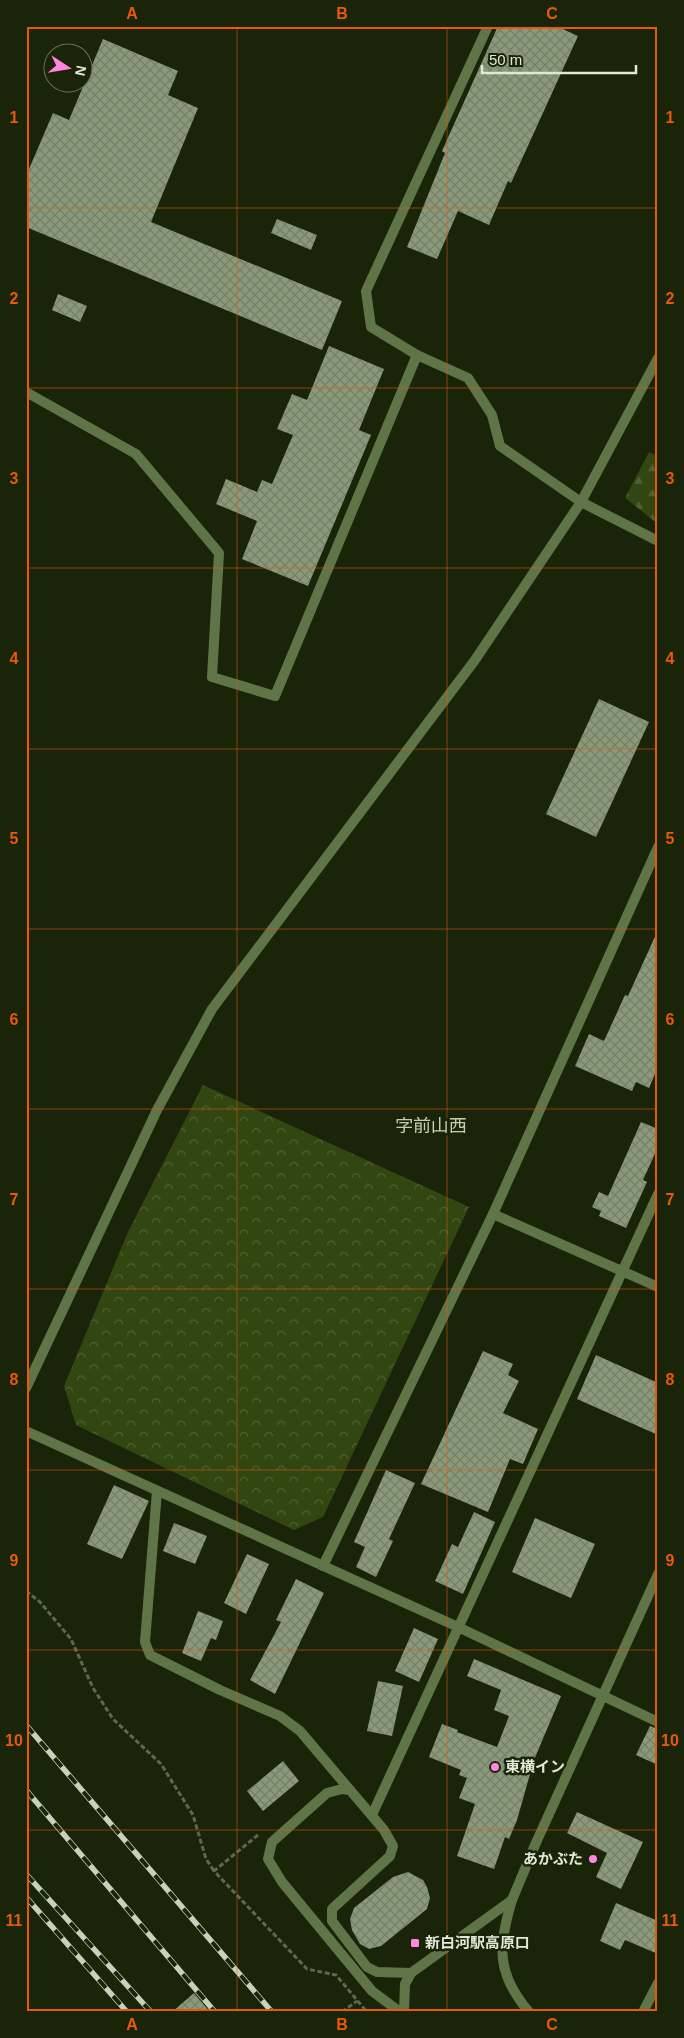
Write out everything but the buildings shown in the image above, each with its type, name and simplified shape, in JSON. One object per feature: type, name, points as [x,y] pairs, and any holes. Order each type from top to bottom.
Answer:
[{"type":"street","points":[[488,26],[366,291],[371,327],[417,355],[468,378],[492,415],[500,446],[581,502],[658,540]]},
{"type":"street","points":[[26,392],[136,454],[219,553],[212,677],[275,696],[417,355]]},
{"type":"street","points":[[26,1388],[157,1110],[212,1009],[475,660],[581,502],[658,358]]},
{"type":"street","points":[[322,1566],[493,1214],[658,847]]},
{"type":"street","points":[[372,1815],[658,1194]]},
{"type":"street","points":[[493,1214],[658,1287]]},
{"type":"street","points":[[26,1431],[458,1627],[658,1722]]},
{"type":"street","points":[[157,1491],[145,1642],[150,1656],[220,1690],[280,1716],[300,1730],[372,1815],[390,1839],[392,1846],[390,1856],[339,1901],[332,1909],[331,1916],[368,1967],[377,1972],[411,1973]]},
{"type":"street","points":[[529,2012],[509,1984],[501,1948],[512,1900],[658,1574]]},
{"type":"street","points":[[350,1790],[342,1789],[327,1793],[272,1842],[268,1859],[282,1882],[372,1991],[400,2012]]},
{"type":"street","points":[[404,2012],[405,1984],[411,1973],[512,1900]]},
{"type":"street","points":[[643,2012],[658,1983]]},
{"type":"path","points":[[26,1592],[40,1602],[71,1639],[93,1688],[114,1719],[161,1764],[193,1815],[206,1859],[214,1872]]},
{"type":"path","points":[[342,2012],[358,2001]]},
{"type":"green space","points":[[649,452],[658,456],[658,524],[625,498]]},
{"type":"green space","points":[[203,1085],[469,1207],[323,1517],[294,1530],[76,1425],[64,1386],[128,1232]]},
{"type":"railway","points":[[26,1725],[272,2012]]},
{"type":"railway","points":[[26,1790],[215,2012]]},
{"type":"railway","points":[[26,1874],[151,2012]]},
{"type":"railway","points":[[26,1897],[127,2012]]},
{"type":"place","name":"東横イン","points":[[495,1767]]},
{"type":"place","name":"あかぶた","points":[[593,1859]]},
{"type":"place","name":"新白河駅高原口","points":[[415,1943]]},
{"type":"district","name":"字前山西","points":[[431,1126]]}]
